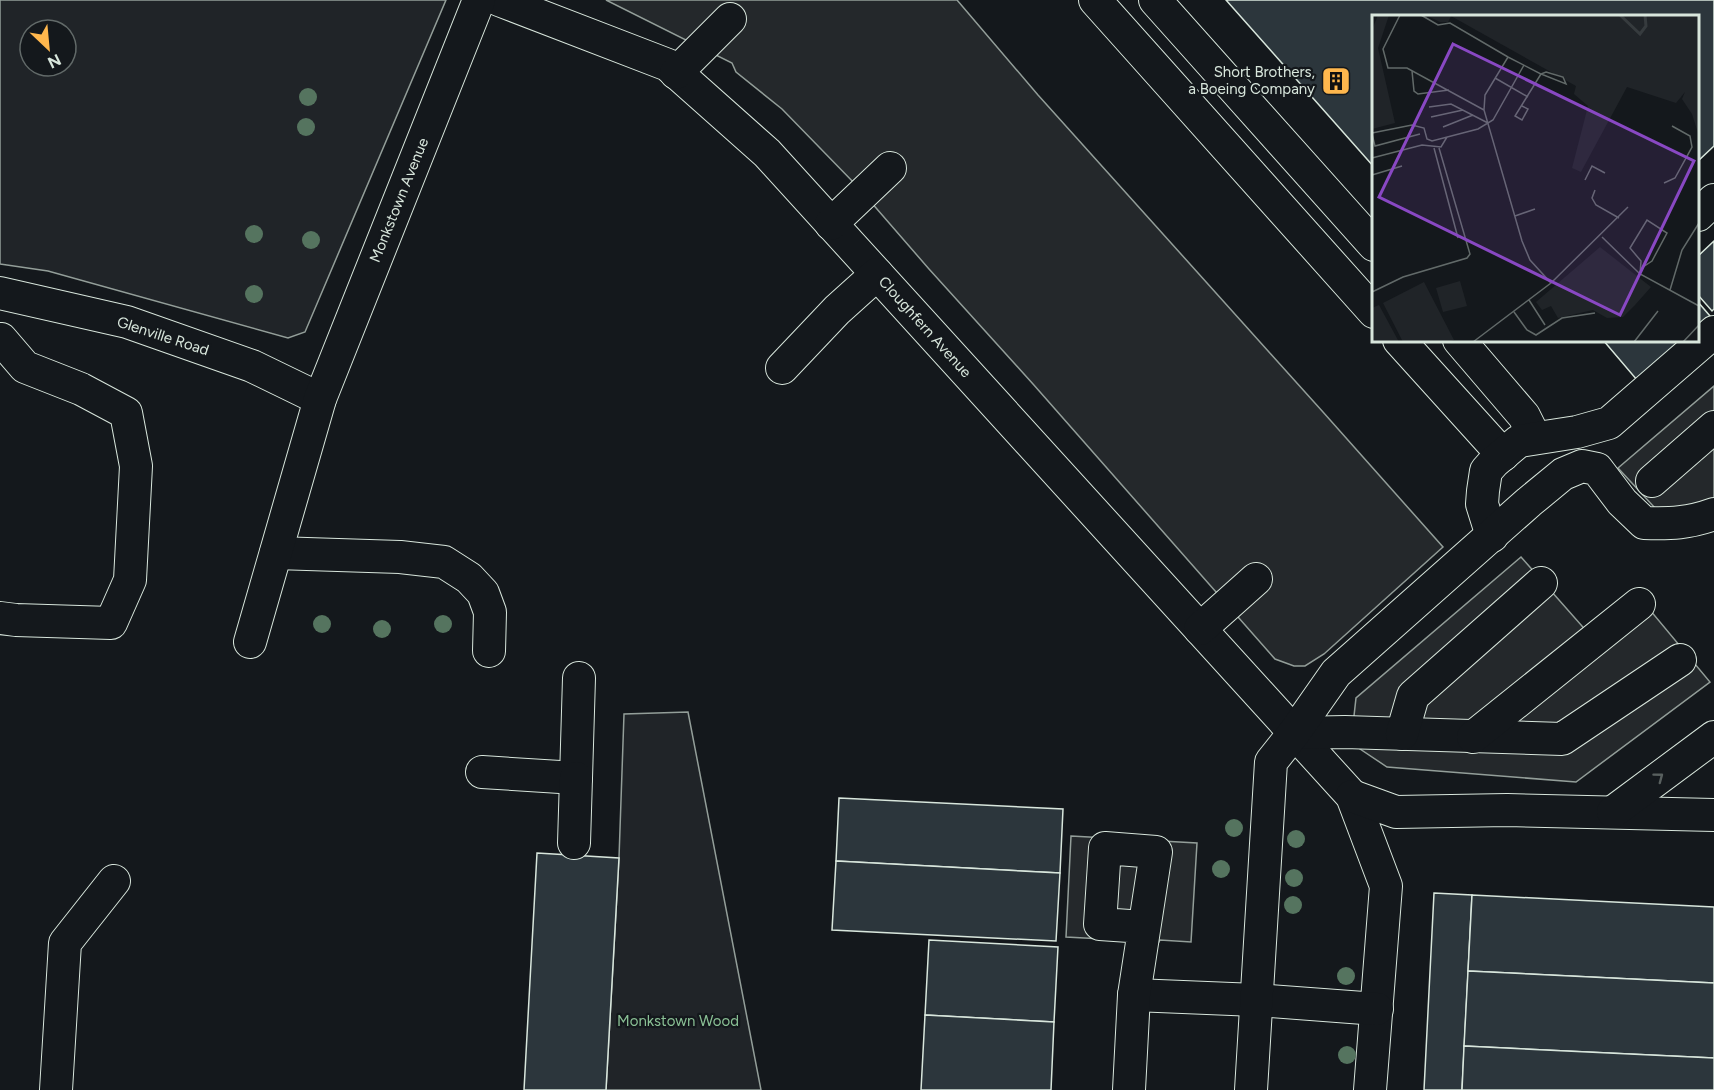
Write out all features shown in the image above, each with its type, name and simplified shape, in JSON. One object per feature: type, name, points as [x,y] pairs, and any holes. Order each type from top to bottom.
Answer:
[{"type":"street","name":"Monkstown Avenue","points":[[250,642],[320,399],[479,0]]},
{"type":"street","name":"Cloughfern Avenue","points":[[499,0],[668,65],[767,153],[1352,796]]},
{"type":"street","points":[[1095,0],[1372,310]]},
{"type":"street","points":[[1155,0],[1372,243]]},
{"type":"street","points":[[676,73],[730,19]]},
{"type":"street","points":[[831,224],[890,168]]},
{"type":"street","points":[[1699,214],[1714,200]]},
{"type":"street","points":[[782,368],[837,310],[877,274]]},
{"type":"street","name":"Glenville Road","points":[[0,292],[127,322],[252,366],[320,399]]},
{"type":"street","points":[[0,292],[0,339],[25,367],[81,388],[126,413],[136,466],[130,580],[111,623],[0,618]]},
{"type":"street","points":[[1492,536],[1482,504],[1483,491],[1486,471],[1503,455],[1519,441],[1577,432],[1609,423],[1714,332]]},
{"type":"street","points":[[1401,342],[1503,455]]},
{"type":"street","points":[[1461,342],[1524,416],[1534,438]]},
{"type":"street","points":[[1652,481],[1714,427]]},
{"type":"street","points":[[1251,1090],[1271,762],[1336,673],[1529,502],[1563,474],[1582,466],[1597,469],[1622,502],[1644,523],[1673,524],[1694,521],[1714,514]]},
{"type":"street","points":[[276,553],[400,557],[444,562],[469,578],[483,593],[490,612],[489,651]]},
{"type":"street","points":[[1200,629],[1256,579]]},
{"type":"street","points":[[1402,734],[1413,696],[1541,583]]},
{"type":"street","points":[[1473,737],[1639,604]]},
{"type":"street","points":[[1294,733],[1345,732],[1562,739],[1680,660]]},
{"type":"street","points":[[574,843],[579,678]]},
{"type":"street","points":[[1612,812],[1714,737]]},
{"type":"street","points":[[482,772],[576,778]]},
{"type":"street","points":[[1352,796],[1396,812],[1507,810],[1714,815]]},
{"type":"street","points":[[1352,796],[1386,886],[1370,1090]]},
{"type":"street","points":[[56,1090],[64,943],[114,881]]},
{"type":"street","points":[[1129,1090],[1134,995],[1144,927]]},
{"type":"street","points":[[1134,995],[1256,1000],[1377,1009]]},
{"type":"green space","points":[[0,0],[446,0],[305,332],[288,338],[48,271],[0,264]]},
{"type":"green space","name":"Monkstown Wood","points":[[688,712],[761,1090],[606,1090],[619,858],[624,714]]},
{"type":"shaded area","points":[[606,0],[957,0],[1038,95],[1443,547],[1324,654],[1305,666],[1294,666],[1275,659],[857,186],[782,109],[736,72],[732,63]]},
{"type":"shaded area","points":[[1714,386],[1714,514],[1655,508],[1618,468]]},
{"type":"shaded area","points":[[1521,557],[1589,634],[1635,592],[1710,682],[1576,782],[1387,767],[1351,743],[1356,698]]},
{"type":"shaded area","points":[[1071,836],[1197,843],[1191,942],[1066,937]]},
{"type":"building","name":"Short Brothers, a Boeing Company","points":[[1226,0],[1714,0],[1714,146],[1699,160],[1699,15],[1372,15],[1372,165]]},
{"type":"building","points":[[1714,241],[1714,309],[1712,311],[1699,296],[1699,255]]},
{"type":"building","points":[[1699,303],[1710,316],[1699,326]]},
{"type":"building","points":[[1605,342],[1680,342],[1637,380]]},
{"type":"building","points":[[839,798],[1063,809],[1060,873],[836,861]]},
{"type":"building","points":[[537,853],[619,858],[606,1090],[524,1090]]},
{"type":"building","points":[[836,861],[1060,873],[1056,941],[832,930]]},
{"type":"building","points":[[1434,893],[1472,895],[1462,1090],[1424,1090]]},
{"type":"building","points":[[1472,895],[1714,907],[1714,983],[1468,971]]},
{"type":"building","points":[[929,940],[1058,947],[1054,1022],[925,1015]]},
{"type":"building","points":[[1468,971],[1714,983],[1714,1058],[1464,1046]]},
{"type":"building","points":[[925,1015],[1054,1022],[1051,1090],[921,1090]]},
{"type":"building","points":[[1464,1046],[1714,1058],[1714,1090],[1462,1090]]},
{"type":"place","name":"Short Brothers, a Boeing Company","points":[[1336,81]]}]
